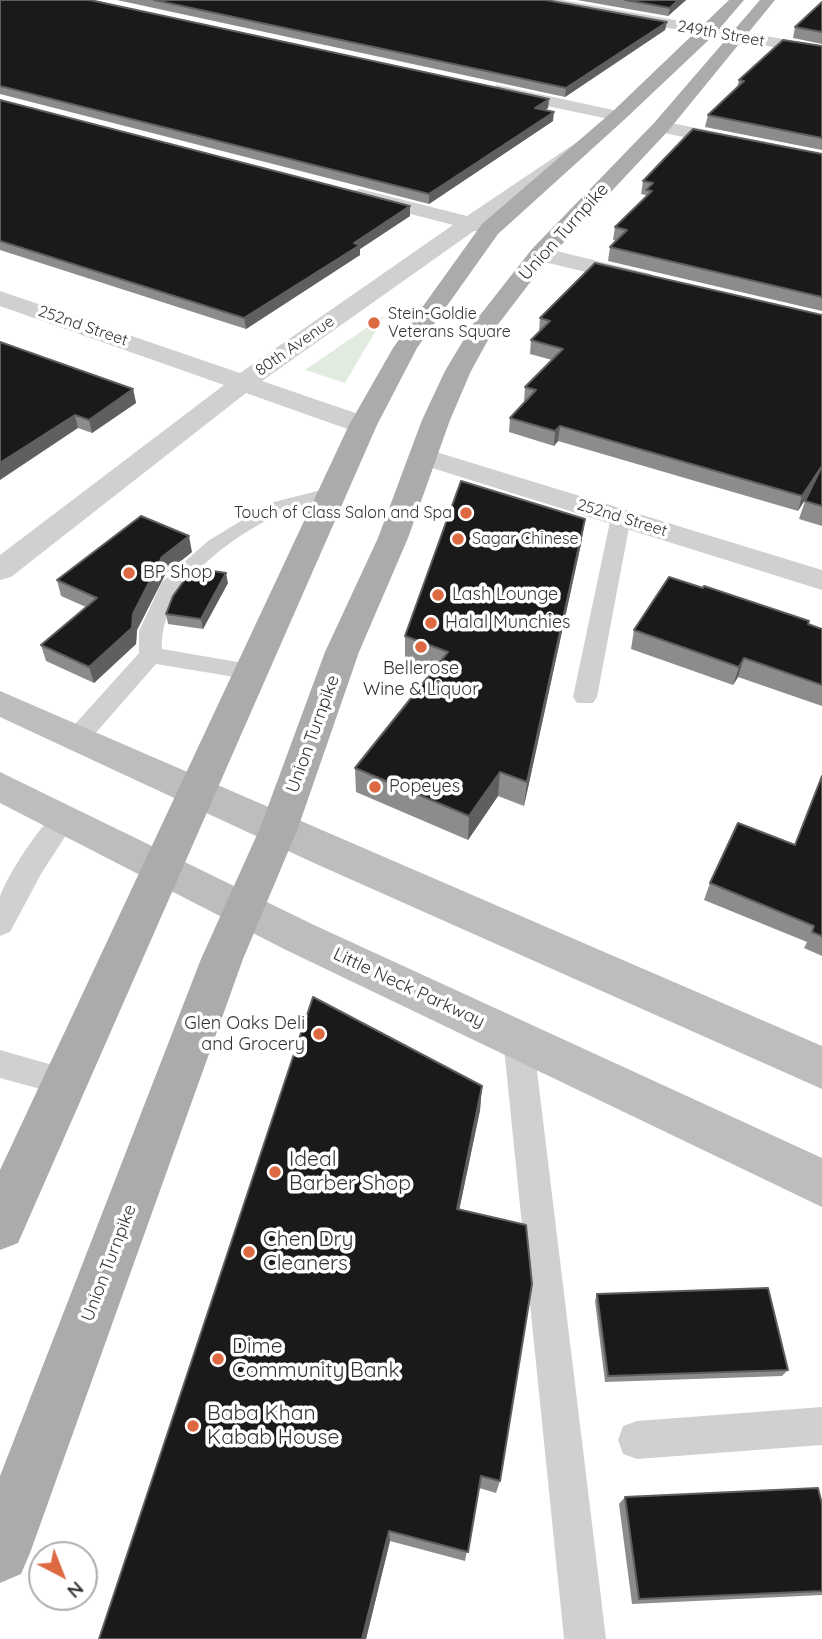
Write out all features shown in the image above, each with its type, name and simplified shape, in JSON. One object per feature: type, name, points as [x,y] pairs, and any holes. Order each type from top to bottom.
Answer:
[{"type":"main road","points":[[0,1225],[363,425],[405,348],[480,226],[598,134],[708,32],[737,0]]},
{"type":"main road","name":"Union Turnpike","points":[[0,1553],[243,909],[279,828],[342,652],[393,538],[458,371],[476,340],[540,254],[661,127],[768,0]]},
{"type":"main road","points":[[0,703],[822,1068]]},
{"type":"main road","name":"Little Neck Parkway","points":[[0,786],[162,870],[822,1182]]},
{"type":"street","name":"249th Street","points":[[537,0],[822,51]]},
{"type":"street","points":[[485,87],[618,116]]},
{"type":"street","points":[[661,127],[822,159]]},
{"type":"street","points":[[335,188],[480,226]]},
{"type":"street","name":"80th Avenue","points":[[0,570],[244,382],[480,226]]},
{"type":"street","points":[[540,254],[666,284]]},
{"type":"street","name":"252nd Street","points":[[0,298],[363,425]]},
{"type":"street","name":"252nd Street","points":[[423,456],[822,580]]},
{"type":"lane","points":[[77,738],[151,655],[150,631],[173,582],[215,545],[277,507],[333,493]]},
{"type":"lane","points":[[585,697],[621,517]]},
{"type":"lane","points":[[151,655],[253,672]]},
{"type":"lane","points":[[0,924],[30,866],[64,818]]},
{"type":"lane","points":[[518,1038],[585,1639]]},
{"type":"lane","points":[[0,1064],[65,1082]]},
{"type":"lane","points":[[637,1440],[822,1426]]},
{"type":"shaded area","points":[[385,315],[345,383],[305,370]]},
{"type":"building","points":[[0,0],[90,0],[549,99],[535,108],[554,112],[429,194],[0,86]]},
{"type":"building","points":[[154,0],[546,0],[667,22],[566,88]]},
{"type":"building","points":[[625,0],[678,0],[670,8]]},
{"type":"building","points":[[822,2],[822,32],[795,27]]},
{"type":"building","points":[[783,40],[822,46],[822,138],[708,115],[744,81],[739,80]]},
{"type":"building","points":[[0,100],[410,206],[354,243],[360,245],[244,318],[0,241]]},
{"type":"building","points":[[693,129],[822,154],[822,297],[610,247],[627,230],[615,227],[652,191],[646,190],[653,183],[643,181]]},
{"type":"building","points":[[595,263],[822,315],[822,466],[802,496],[560,426],[555,431],[510,418],[536,390],[525,387],[563,349],[531,340],[550,321],[540,318]]},
{"type":"building","points":[[0,342],[133,389],[89,420],[75,415],[0,463]]},
{"type":"building","points":[[822,466],[822,506],[805,501]]},
{"type":"building","points":[[461,481],[585,519],[527,782],[500,772],[469,816],[355,768],[448,652],[405,636]]},
{"type":"building","points":[[141,516],[189,536],[162,557],[133,614],[132,628],[89,667],[41,645],[97,598],[57,580]]},
{"type":"building","points":[[193,568],[226,573],[201,619],[166,614],[173,596]]},
{"type":"building","points":[[669,577],[809,621],[808,624],[822,629],[822,685],[744,658],[739,667],[634,630]]},
{"type":"building","points":[[822,776],[822,936],[812,932],[814,926],[710,883],[738,823],[795,845]]},
{"type":"building","points":[[313,997],[482,1086],[457,1209],[526,1225],[532,1284],[500,1481],[481,1476],[468,1552],[389,1531],[362,1639],[99,1639]]},
{"type":"building","points":[[768,1288],[788,1370],[608,1376],[597,1294]]},
{"type":"building","points":[[818,1488],[822,1504],[822,1591],[639,1599],[625,1497]]},
{"type":"place","name":"Stein-Goldie Veterans Square","points":[[374,323]]},
{"type":"place","name":"Touch of Class Salon and Spa","points":[[466,513]]},
{"type":"place","name":"Sagar Chinese","points":[[458,539]]},
{"type":"place","name":"BP Shop","points":[[129,573]]},
{"type":"place","name":"Lash Lounge","points":[[438,595]]},
{"type":"place","name":"Halal Munchies","points":[[431,623]]},
{"type":"place","name":"Bellerose Wine & Liquor","points":[[421,647]]},
{"type":"place","name":"Popeyes","points":[[375,787]]},
{"type":"place","name":"Glen Oaks Deli and Grocery","points":[[319,1034]]},
{"type":"place","name":"Ideal Barber Shop","points":[[275,1172]]},
{"type":"place","name":"Chen Dry Cleaners","points":[[249,1252]]},
{"type":"place","name":"Dime Community Bank","points":[[218,1359]]},
{"type":"place","name":"Baba Khan Kabab House","points":[[193,1426]]}]
